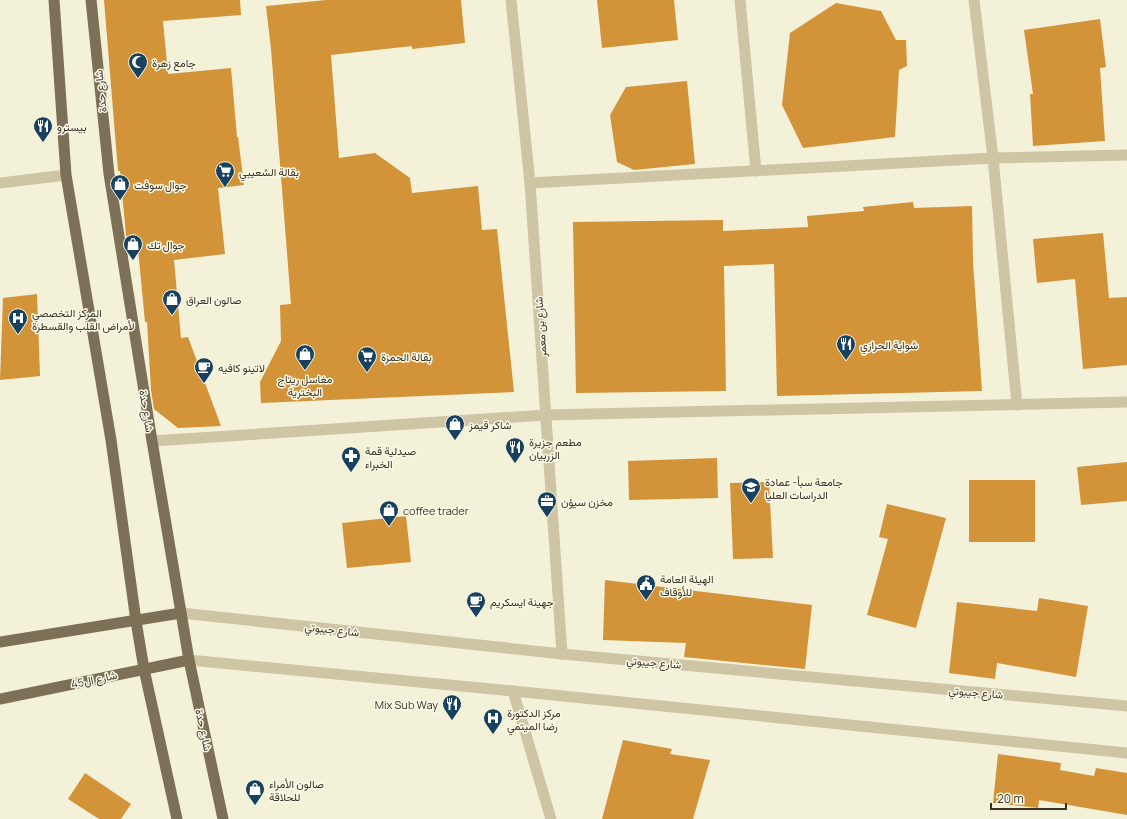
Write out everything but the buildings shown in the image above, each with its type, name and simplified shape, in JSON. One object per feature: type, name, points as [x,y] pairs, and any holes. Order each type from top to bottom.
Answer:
[{"type":"main road","points":[[54,0],[66,175],[111,440],[144,669],[177,819]]},
{"type":"main road","name":"شارع حدة","points":[[91,0],[110,174],[152,441],[189,660],[223,819]]},
{"type":"main road","points":[[0,642],[181,613]]},
{"type":"main road","name":"شارع ال45","points":[[0,699],[189,660]]},
{"type":"street","name":"شارع بن معمر","points":[[511,0],[530,183],[562,654]]},
{"type":"street","points":[[740,0],[756,171]]},
{"type":"street","points":[[974,0],[993,158],[1017,405]]},
{"type":"street","points":[[530,183],[993,158],[1127,155]]},
{"type":"street","points":[[0,183],[66,175]]},
{"type":"street","points":[[152,441],[546,415],[1127,402]]},
{"type":"street","name":"شارع جيبوتي","points":[[181,613],[562,654],[1127,706]]},
{"type":"street","points":[[189,660],[1127,753]]},
{"type":"street","points":[[513,691],[551,819]]},
{"type":"place","name":"جامع زهرة","points":[[138,79]]},
{"type":"place","name":"بيسترو","points":[[43,143]]},
{"type":"place","name":"بقالة الشعيبي","points":[[225,188]]},
{"type":"place","name":"جوال سوفت","points":[[120,201]]},
{"type":"place","name":"جوال تك","points":[[133,261]]},
{"type":"place","name":"صالون العراق","points":[[172,316]]},
{"type":"place","name":"المركز التخصصي لأمراض القلب والقسطرة","points":[[18,335]]},
{"type":"place","name":"شواية الحرازي","points":[[846,361]]},
{"type":"place","name":"مغاسل ريتاج البخترية","points":[[305,371]]},
{"type":"place","name":"بقالة الحمزة","points":[[367,373]]},
{"type":"place","name":"لاتينو كافيه","points":[[204,384]]},
{"type":"place","name":"شاكر قيمز","points":[[455,441]]},
{"type":"place","name":"مطعم جزيرة الزربيان","points":[[515,464]]},
{"type":"place","name":"صيدلية قمة الخبراء","points":[[351,473]]},
{"type":"place","name":"جامعة سبأ- عمادة الدراسات العليا","points":[[751,504]]},
{"type":"place","name":"مخزن سيؤن","points":[[547,518]]},
{"type":"place","name":"coffee trader","points":[[389,527]]},
{"type":"place","name":"الهيئة العامة للأوقاف","points":[[646,601]]},
{"type":"place","name":"جهينة ايسكريم","points":[[476,618]]},
{"type":"place","name":"Mix Sub Way","points":[[452,721]]},
{"type":"place","name":"مركز الدكتورة رضا الميتمي","points":[[493,735]]},
{"type":"place","name":"صالون الأمراء للحلاقة","points":[[255,806]]}]
